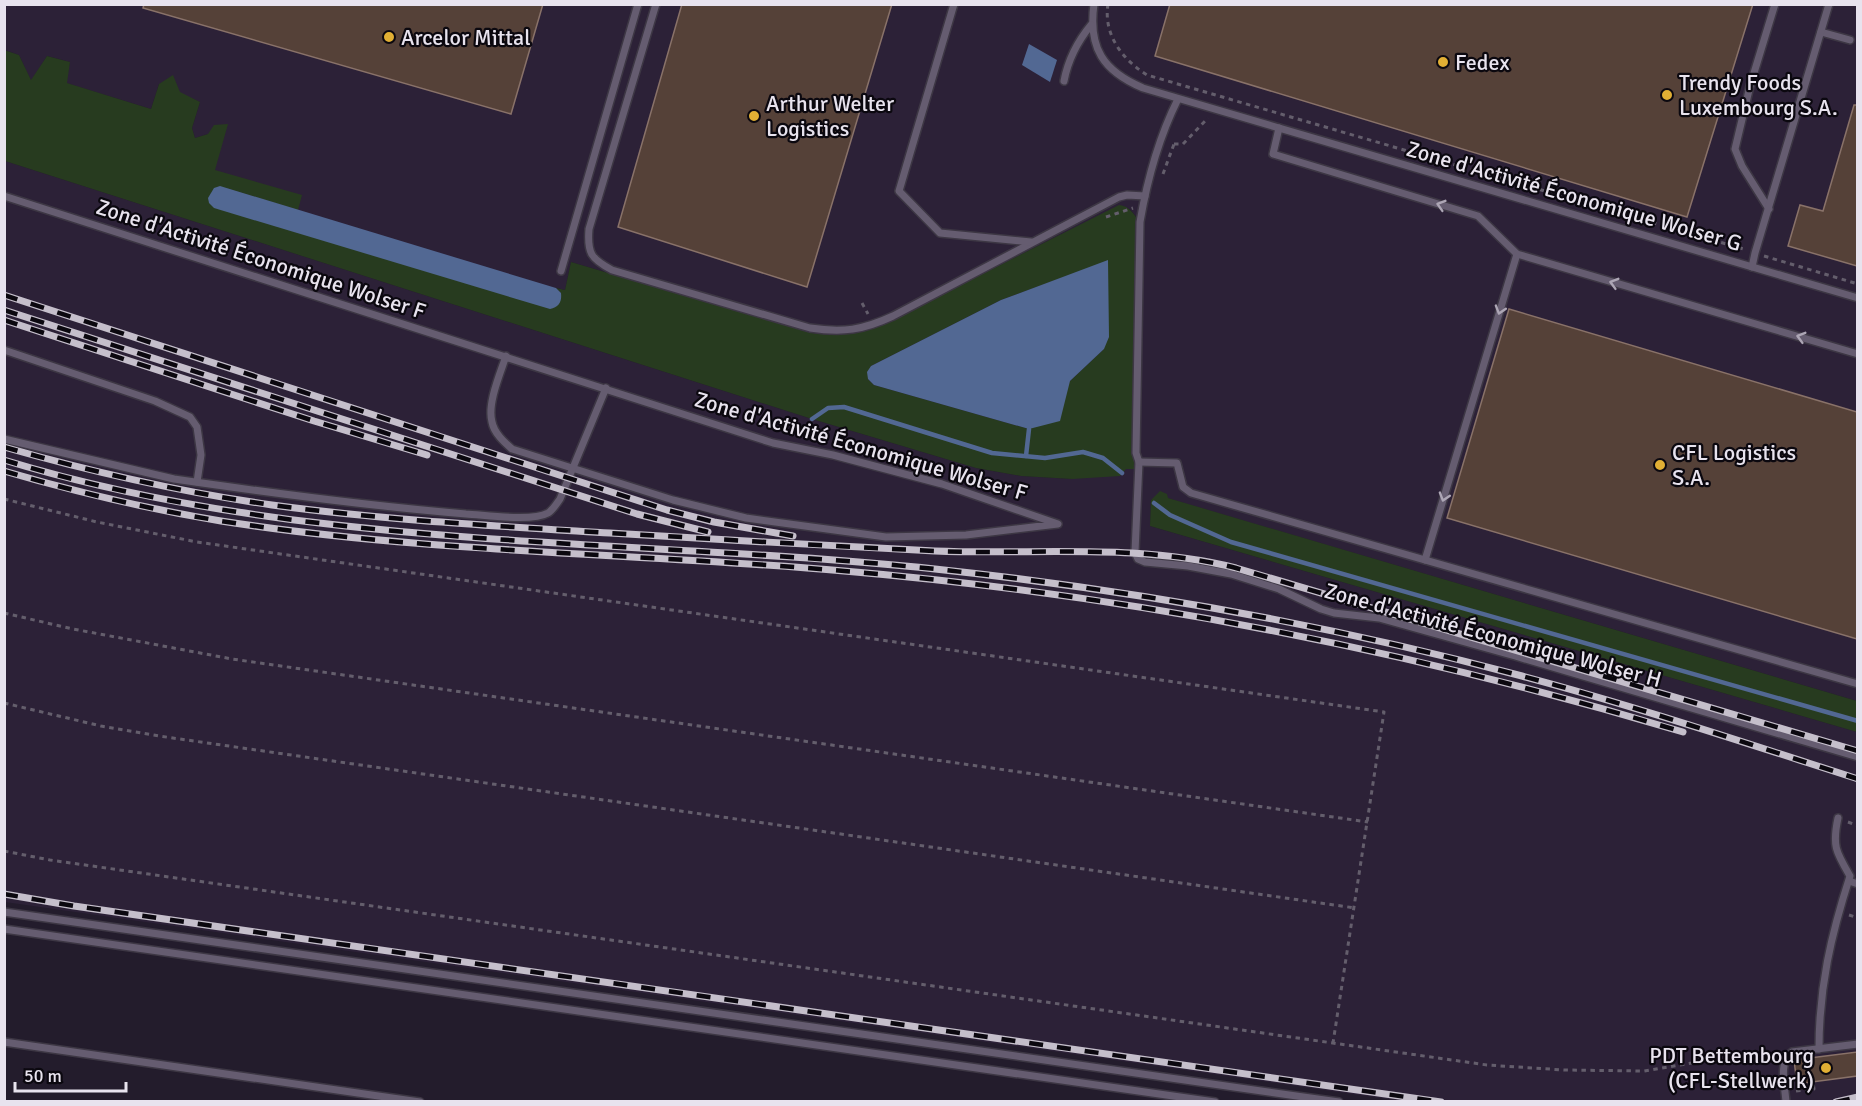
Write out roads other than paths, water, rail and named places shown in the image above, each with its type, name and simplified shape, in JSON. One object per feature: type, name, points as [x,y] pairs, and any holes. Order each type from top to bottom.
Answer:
[{"type":"lane","points":[[561,271],[638,4]]},
{"type":"lane","points":[[656,4],[590,229],[588,247],[597,262],[612,270],[795,324],[831,332],[842,331],[874,325],[993,265],[1031,242],[1119,197],[1144,196]]},
{"type":"lane","points":[[954,4],[899,191],[940,233],[1031,242]]},
{"type":"lane","name":"Zone d'Activité Économique Wolser G","points":[[1094,4],[1091,25],[1095,47],[1106,66],[1123,80],[1178,99],[1857,298]]},
{"type":"lane","points":[[1769,209],[1742,166],[1735,149],[1750,86],[1775,4]]},
{"type":"lane","points":[[1752,267],[1829,4]]},
{"type":"lane","points":[[1064,81],[1067,64],[1083,34],[1091,25]]},
{"type":"lane","points":[[1821,32],[1850,40]]},
{"type":"lane","points":[[1178,99],[1162,139],[1144,196],[1140,222],[1136,453],[1139,466],[1177,463],[1183,487],[1191,493],[1857,684]]},
{"type":"lane","name":"Zone d'Activité Économique Wolser G","points":[[1279,128],[1273,154],[1478,216],[1517,254],[1857,354]]},
{"type":"lane","name":"Zone d'Activité Économique Wolser F","points":[[4,196],[506,356],[606,388],[773,443],[843,457],[942,484],[1058,524],[966,535],[886,537],[746,518],[673,500],[512,449],[501,438],[492,422],[492,399],[506,356]]},
{"type":"lane","points":[[1425,560],[1517,254]]},
{"type":"lane","points":[[4,350],[155,401],[190,417],[197,427],[201,455],[197,482]]},
{"type":"lane","points":[[4,439],[174,479],[328,501],[525,518],[549,513],[560,499],[606,388]]},
{"type":"lane","name":"Zone d'Activité Économique Wolser H","points":[[1139,466],[1135,552],[1137,559],[1231,574],[1279,589],[1334,613],[1379,618],[1857,757]]},
{"type":"lane","points":[[1818,1049],[1824,974],[1850,876],[1839,858],[1834,838],[1838,818]]},
{"type":"lane","points":[[1849,880],[1857,884]]},
{"type":"lane","points":[[4,912],[1339,1101]]},
{"type":"lane","points":[[4,929],[1215,1101]]},
{"type":"lane","points":[[4,1042],[420,1101]]},
{"type":"lane","points":[[1786,1101],[1783,1064],[1792,1052],[1857,1044]]},
{"type":"water","points":[[1029,44],[1057,60],[1050,82],[1022,65]]},
{"type":"water","points":[[220,186],[556,288],[561,293],[560,301],[556,307],[550,309],[214,208],[208,198],[214,188]]},
{"type":"water","points":[[1108,260],[1109,337],[1104,349],[1070,381],[1060,421],[1029,429],[874,385],[868,379],[867,372],[871,366],[1001,300]]},
{"type":"waterway","points":[[812,419],[828,408],[844,407],[992,453],[1045,458],[1083,452],[1103,458],[1122,473]]},
{"type":"waterway","points":[[1026,456],[1029,429]]},
{"type":"waterway","points":[[1154,503],[1170,515],[1231,542],[1858,721]]},
{"type":"railway","points":[[4,295],[667,510],[714,522],[793,536]]},
{"type":"railway","points":[[4,310],[637,514],[708,532]]},
{"type":"railway","points":[[4,320],[314,421],[427,455]]},
{"type":"railway","points":[[4,447],[170,488],[272,505],[356,515],[525,528],[854,547],[973,552],[1124,553],[1199,560],[1236,568],[1858,751]]},
{"type":"railway","points":[[4,460],[118,490],[233,511],[349,526],[466,537],[818,559],[935,569],[1083,587],[1231,611],[1377,641],[1522,676],[1648,712],[1858,779]]},
{"type":"railway","points":[[4,471],[85,493],[166,511],[298,532],[454,546],[844,571],[951,581],[1162,611],[1372,651],[1580,703],[1683,732]]},
{"type":"railway","points":[[4,894],[74,906],[1441,1102]]},
{"type":"railway","points":[[1836,1102],[1858,1097]]},
{"type":"place","name":"Arcelor Mittal","points":[[389,37]]},
{"type":"place","name":"Fedex","points":[[1443,62]]},
{"type":"place","name":"Trendy Foods Luxembourg S.A.","points":[[1667,95]]},
{"type":"place","name":"Arthur Welter Logistics","points":[[754,116]]},
{"type":"place","name":"CFL Logistics S.A.","points":[[1660,465]]},
{"type":"place","name":"PDT Bettembourg (CFL-Stellwerk)","points":[[1826,1068]]}]
